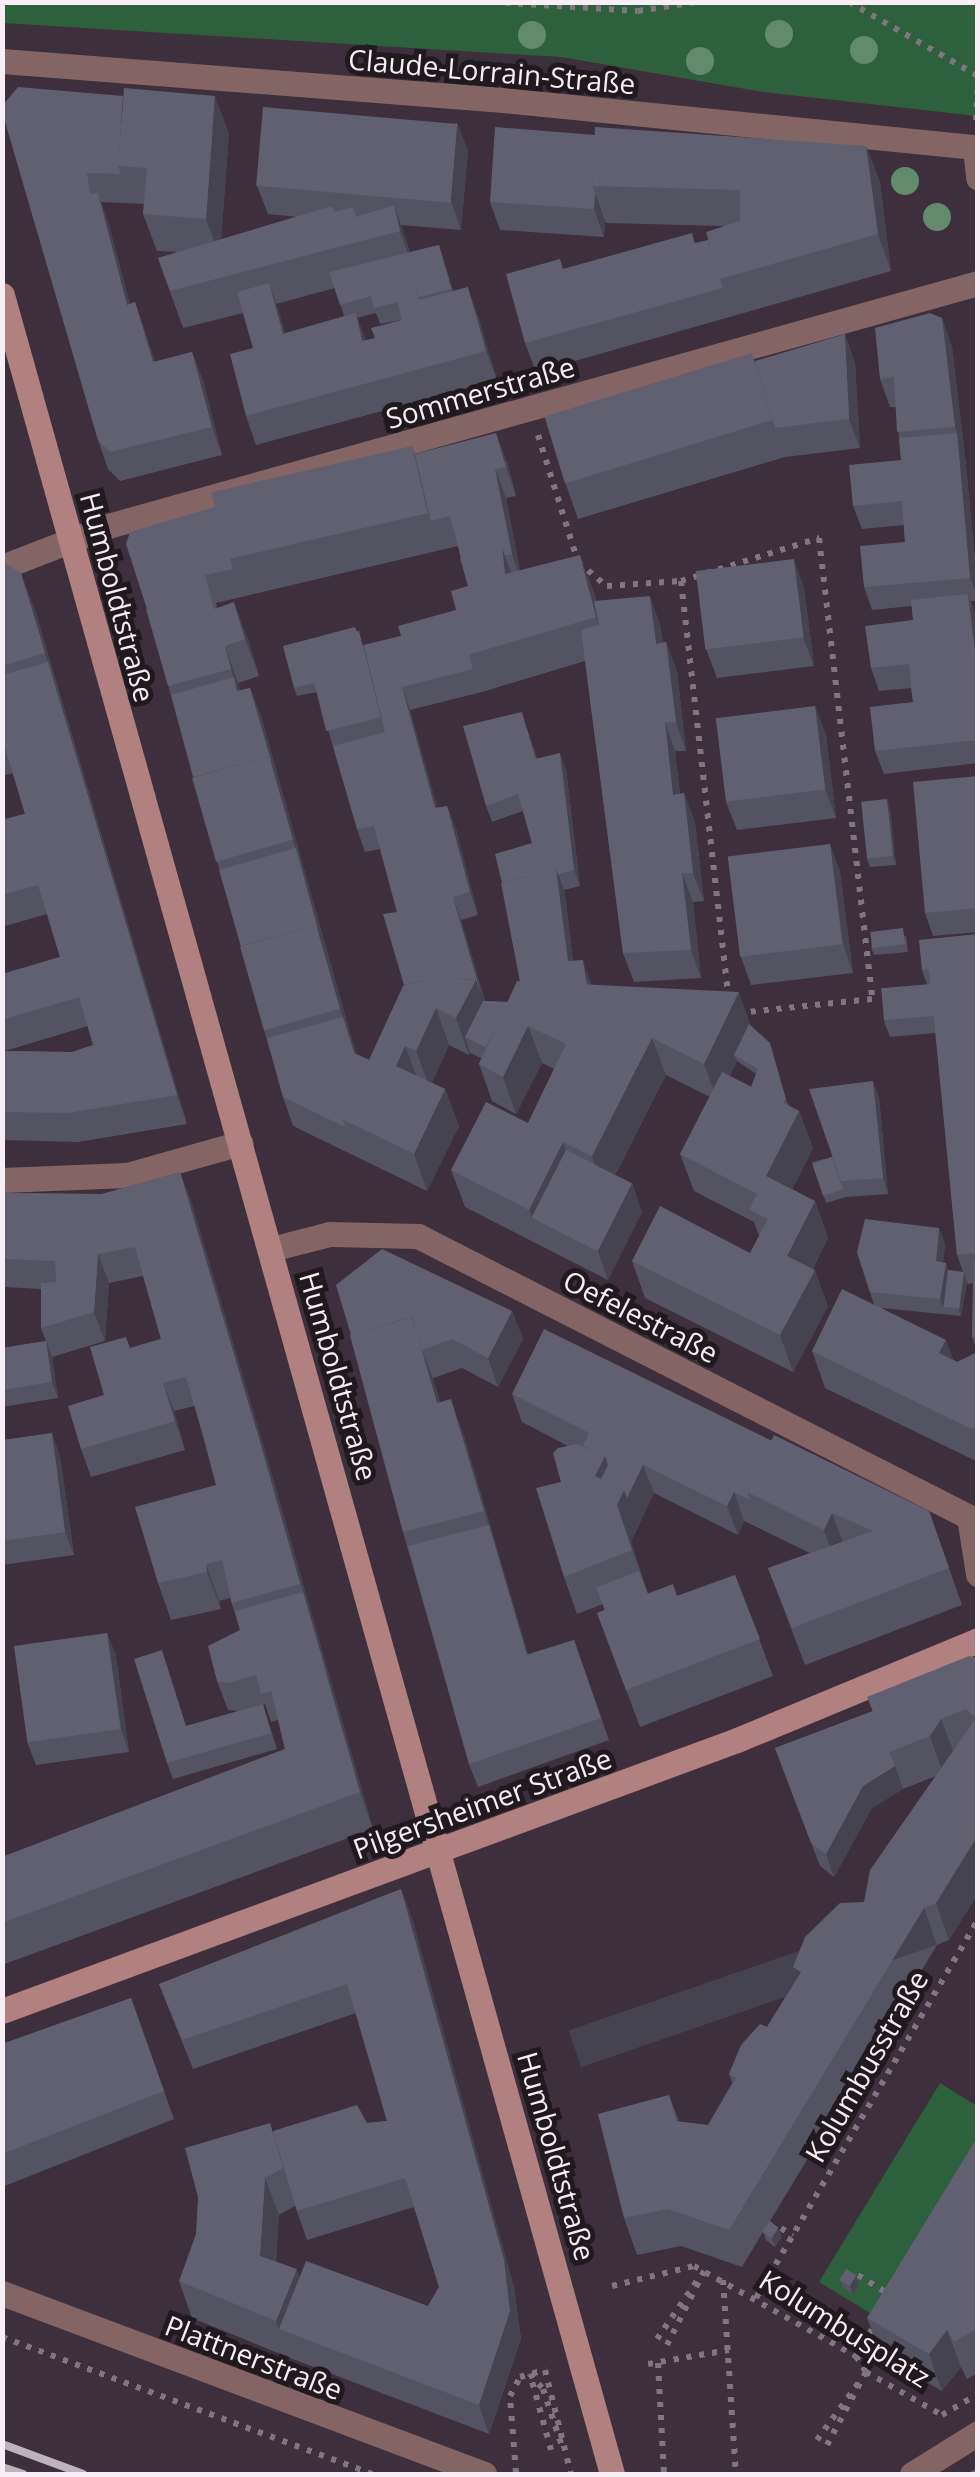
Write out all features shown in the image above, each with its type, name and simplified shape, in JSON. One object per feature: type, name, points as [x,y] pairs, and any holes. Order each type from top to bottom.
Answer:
[{"type":"main road","name":"Humboldtstraße","points":[[2,295],[441,1851],[612,2474]]},
{"type":"main road","name":"Pilgersheimer Straße","points":[[2,2011],[737,1740],[978,1640]]},
{"type":"street","name":"Claude-Lorrain-Straße","points":[[2,61],[503,100],[976,147]]},
{"type":"street","points":[[976,147],[978,178]]},
{"type":"street","name":"Sommerstraße","points":[[2,567],[71,540],[978,283]]},
{"type":"street","points":[[2,1180],[127,1175],[241,1143]]},
{"type":"street","name":"Oefelestraße","points":[[271,1250],[330,1234],[418,1236],[973,1516]]},
{"type":"street","points":[[973,1516],[978,1574]]},
{"type":"street","name":"Plattnerstraße","points":[[2,2293],[484,2474]]},
{"type":"street","points":[[890,2474],[914,2472],[978,2433]]},
{"type":"path","points":[[492,2],[638,12],[696,2]]},
{"type":"path","points":[[849,2],[978,76],[976,147]]},
{"type":"path","points":[[545,458],[578,562],[608,586],[681,581],[819,538],[872,1000],[730,1014],[681,581]]},
{"type":"path","name":"Kolumbusstraße","points":[[756,2298],[978,1919]]},
{"type":"path","points":[[775,2238],[781,2228],[793,2236]]},
{"type":"path","name":"Kolumbusplatz","points":[[612,2286],[694,2266],[856,2356],[864,2375],[942,2415]]},
{"type":"path","points":[[667,2345],[698,2294],[704,2271]]},
{"type":"path","points":[[657,2340],[704,2271]]},
{"type":"path","points":[[852,2286],[858,2276],[892,2296]]},
{"type":"path","name":"Kolumbusplatz","points":[[723,2279],[736,2474]]},
{"type":"path","points":[[856,2356],[902,2280]]},
{"type":"path","points":[[2,2337],[372,2474]]},
{"type":"path","points":[[648,2364],[729,2350]]},
{"type":"path","points":[[658,2363],[664,2474]]},
{"type":"path","points":[[516,2474],[510,2396],[520,2377],[546,2370],[571,2474]]},
{"type":"path","points":[[530,2374],[543,2388],[562,2446]]},
{"type":"path","points":[[530,2374],[551,2450]]},
{"type":"path","points":[[817,2440],[850,2389],[864,2375]]},
{"type":"path","points":[[827,2445],[859,2395],[864,2375]]},
{"type":"green space","points":[[2,3],[977,3],[977,116],[763,92],[561,57],[3,23]]},
{"type":"green space","points":[[940,2083],[977,2106],[977,2154],[878,2318],[819,2282]]},
{"type":"building","points":[[18,87],[123,96],[118,166],[121,174],[87,173],[90,194],[98,193],[127,305],[135,302],[153,362],[192,352],[212,427],[110,452],[98,440],[2,111]]},
{"type":"building","points":[[124,88],[215,96],[206,219],[143,214],[147,168],[118,166]]},
{"type":"building","points":[[263,107],[457,124],[450,203],[256,186]]},
{"type":"building","points":[[495,127],[595,135],[594,209],[490,202]]},
{"type":"building","points":[[595,127],[866,146],[878,234],[720,279],[706,232],[740,221],[740,190],[592,186]]},
{"type":"building","points":[[394,205],[400,231],[170,291],[158,258],[332,206],[334,212],[353,207],[356,217]]},
{"type":"building","points":[[692,233],[695,244],[708,240],[723,288],[525,343],[506,274],[560,259],[563,269]]},
{"type":"building","points":[[439,245],[451,289],[419,297],[414,283],[394,288],[398,302],[374,308],[371,296],[340,305],[329,272]]},
{"type":"building","points":[[269,283],[283,334],[356,313],[362,341],[375,338],[371,328],[402,320],[394,288],[414,283],[419,300],[468,287],[486,351],[246,416],[230,354],[253,348],[237,292]]},
{"type":"building","points":[[930,313],[942,318],[955,427],[897,432],[894,377],[880,379],[875,328]]},
{"type":"building","points":[[845,334],[849,419],[775,428],[755,361]]},
{"type":"building","points":[[752,353],[772,420],[565,483],[544,416]]},
{"type":"building","points":[[496,433],[506,467],[495,469],[512,554],[505,556],[502,547],[461,558],[450,516],[431,521],[415,454]]},
{"type":"building","points":[[957,433],[970,578],[864,587],[860,546],[905,542],[902,501],[853,506],[849,465],[901,460],[899,438]]},
{"type":"building","points":[[412,446],[428,513],[227,560],[211,492]]},
{"type":"building","points":[[215,507],[233,569],[205,575],[212,600],[209,592],[147,609],[126,544],[130,532]]},
{"type":"building","points":[[502,547],[505,574],[580,555],[596,617],[468,655],[451,591],[468,586],[460,558]]},
{"type":"building","points":[[794,559],[804,637],[705,649],[696,571]]},
{"type":"building","points":[[2,561],[21,573],[45,653],[2,666]]},
{"type":"building","points":[[209,592],[214,609],[234,602],[245,639],[225,646],[231,669],[168,686],[146,609]]},
{"type":"building","points":[[968,594],[978,677],[978,740],[875,751],[870,707],[913,702],[909,664],[871,668],[865,626],[913,620],[911,600]]},
{"type":"building","points":[[650,596],[656,644],[666,642],[676,722],[665,722],[673,795],[684,793],[693,873],[682,873],[691,950],[623,953],[581,630],[599,625],[594,601]]},
{"type":"building","points":[[456,610],[473,669],[402,687],[435,808],[447,806],[470,892],[453,897],[481,994],[476,980],[434,977],[404,985],[383,914],[397,912],[374,826],[357,829],[333,746],[385,732],[364,645],[401,636],[398,626]]},
{"type":"building","points":[[355,627],[357,632],[305,645],[315,683],[294,688],[283,646]]},
{"type":"building","points":[[359,631],[381,717],[326,731],[305,645]]},
{"type":"building","points":[[48,662],[177,1095],[68,1113],[2,1112],[2,1051],[72,1052],[93,1045],[79,997],[2,1020],[2,974],[60,957],[38,885],[2,895],[2,811],[5,819],[25,814],[2,744],[2,675]]},
{"type":"building","points":[[234,677],[237,691],[250,688],[272,764],[269,756],[193,777],[171,695]]},
{"type":"building","points":[[815,706],[825,789],[726,802],[716,718]]},
{"type":"building","points":[[522,712],[535,759],[560,753],[574,870],[558,874],[556,869],[502,883],[495,854],[532,843],[518,794],[486,806],[463,726]]},
{"type":"building","points":[[269,756],[293,840],[216,862],[192,778]]},
{"type":"building","points":[[978,776],[978,908],[925,913],[913,782]]},
{"type":"building","points":[[887,799],[893,856],[867,858],[861,802]]},
{"type":"building","points":[[830,844],[842,944],[740,957],[728,857]]},
{"type":"building","points":[[296,848],[319,933],[316,925],[241,946],[219,870]]},
{"type":"building","points":[[556,869],[568,961],[583,960],[587,985],[520,982],[501,883]]},
{"type":"building","points":[[316,925],[340,1009],[264,1030],[240,947]]},
{"type":"building","points":[[903,928],[905,944],[872,948],[870,932]]},
{"type":"building","points":[[978,934],[978,1253],[957,1255],[929,969],[922,970],[919,940]]},
{"type":"building","points":[[434,977],[476,980],[456,1018],[436,1008],[416,1051],[405,1046],[396,1066],[445,1089],[414,1154],[342,1119],[403,986]]},
{"type":"building","points":[[517,981],[739,992],[704,1064],[652,1038],[592,1156],[563,1142],[529,1210],[451,1170],[486,1102],[528,1123],[566,1044],[528,1026],[503,1077],[479,1064]]},
{"type":"building","points":[[931,984],[934,1016],[884,1020],[881,988]]},
{"type":"building","points":[[483,1001],[508,1002],[486,1047],[465,1037]]},
{"type":"building","points":[[343,1017],[354,1053],[369,1060],[342,1119],[345,1127],[283,1097],[267,1038]]},
{"type":"building","points":[[749,1024],[770,1043],[786,1099],[783,1103],[751,1087],[758,1069],[734,1055]]},
{"type":"building","points":[[722,1072],[799,1111],[766,1176],[815,1201],[787,1256],[815,1270],[780,1335],[632,1261],[660,1206],[750,1253],[768,1219],[749,1209],[757,1194],[680,1154]]},
{"type":"building","points":[[873,1081],[883,1178],[841,1181],[809,1089]]},
{"type":"building","points":[[566,1150],[632,1184],[597,1251],[531,1218]]},
{"type":"building","points":[[832,1157],[843,1189],[823,1196],[812,1164]]},
{"type":"building","points":[[180,1172],[257,1431],[206,1446],[186,1377],[163,1383],[175,1421],[81,1449],[68,1406],[104,1395],[90,1347],[126,1337],[130,1348],[161,1339],[135,1247],[98,1254],[94,1312],[41,1328],[41,1283],[56,1282],[55,1261],[2,1259],[2,1193],[102,1194]]},
{"type":"building","points":[[865,1219],[939,1228],[936,1261],[946,1263],[940,1299],[870,1292],[857,1252]]},
{"type":"building","points":[[382,1249],[512,1311],[488,1358],[452,1339],[422,1350],[412,1317],[351,1335],[336,1285]]},
{"type":"building","points":[[974,1260],[978,1260],[978,1337],[972,1337]]},
{"type":"building","points":[[948,1270],[964,1272],[959,1309],[943,1307]]},
{"type":"building","points":[[842,1289],[946,1340],[939,1353],[957,1362],[978,1352],[978,1426],[971,1429],[812,1351]]},
{"type":"building","points":[[412,1317],[437,1403],[451,1399],[484,1511],[403,1532],[350,1335]]},
{"type":"building","points":[[544,1329],[772,1441],[747,1492],[750,1500],[734,1492],[727,1506],[643,1465],[627,1498],[624,1490],[601,1479],[608,1465],[605,1456],[583,1446],[589,1433],[512,1394]]},
{"type":"building","points":[[46,1341],[52,1382],[2,1390],[2,1348]]},
{"type":"building","points":[[257,1431],[300,1584],[232,1603],[222,1560],[206,1564],[207,1572],[158,1583],[135,1507],[216,1485],[206,1446]]},
{"type":"building","points":[[52,1433],[65,1532],[2,1541],[2,1440]]},
{"type":"building","points":[[774,1435],[929,1511],[949,1568],[792,1628],[768,1568],[873,1531],[832,1513],[824,1530],[747,1492]]},
{"type":"building","points":[[577,1444],[605,1456],[595,1476],[624,1490],[617,1505],[632,1550],[564,1577],[536,1488],[561,1482],[553,1453]]},
{"type":"building","points":[[489,1525],[527,1655],[574,1640],[601,1718],[469,1764],[408,1546]]},
{"type":"building","points":[[639,1571],[648,1594],[605,1611],[596,1587]]},
{"type":"building","points":[[735,1575],[760,1639],[626,1690],[597,1613],[673,1584],[677,1596]]},
{"type":"building","points":[[303,1592],[327,1675],[324,1667],[269,1682],[271,1691],[261,1694],[256,1675],[229,1683],[217,1681],[208,1646],[240,1630],[235,1611]]},
{"type":"building","points":[[107,1633],[120,1729],[27,1742],[14,1646]]},
{"type":"building","points":[[162,1650],[186,1726],[263,1704],[271,1733],[167,1763],[134,1659]]},
{"type":"building","points":[[969,1656],[978,1658],[978,1835],[936,1903],[924,1908],[729,2230],[668,2209],[624,2218],[598,2114],[669,2095],[676,2121],[708,2125],[736,2078],[729,2074],[741,2045],[760,2024],[767,2027],[801,1972],[793,1967],[805,1937],[840,1903],[864,1902],[870,1870],[976,1718],[966,1709],[941,1719],[930,1736],[889,1752],[867,1697]]},
{"type":"building","points":[[324,1667],[360,1792],[2,1923],[2,1857],[285,1749],[269,1682]]},
{"type":"building","points":[[873,1711],[895,1766],[863,1786],[826,1854],[811,1843],[775,1748]]},
{"type":"building","points":[[401,1889],[504,2260],[510,2311],[479,2405],[279,2329],[306,2261],[428,2306],[439,2287],[405,2178],[297,2211],[273,2131],[357,2105],[367,2123],[387,2121],[347,1984],[182,2040],[159,1984]]},
{"type":"building","points":[[131,1998],[164,2091],[2,2154],[2,2044]]},
{"type":"building","points":[[270,2123],[283,2168],[265,2178],[260,2256],[297,2269],[276,2321],[179,2281],[196,2234],[198,2197],[185,2148]]},
{"type":"building","points":[[978,2136],[978,2328],[954,2342],[947,2330],[929,2354],[867,2318]]},
{"type":"building","points":[[770,2221],[779,2228],[771,2238],[762,2231]]},
{"type":"building","points":[[846,2269],[856,2275],[850,2286],[839,2280]]},
{"type":"railway","points":[[2,2444],[83,2474]]},
{"type":"railway","points":[[2,2467],[23,2474]]}]
